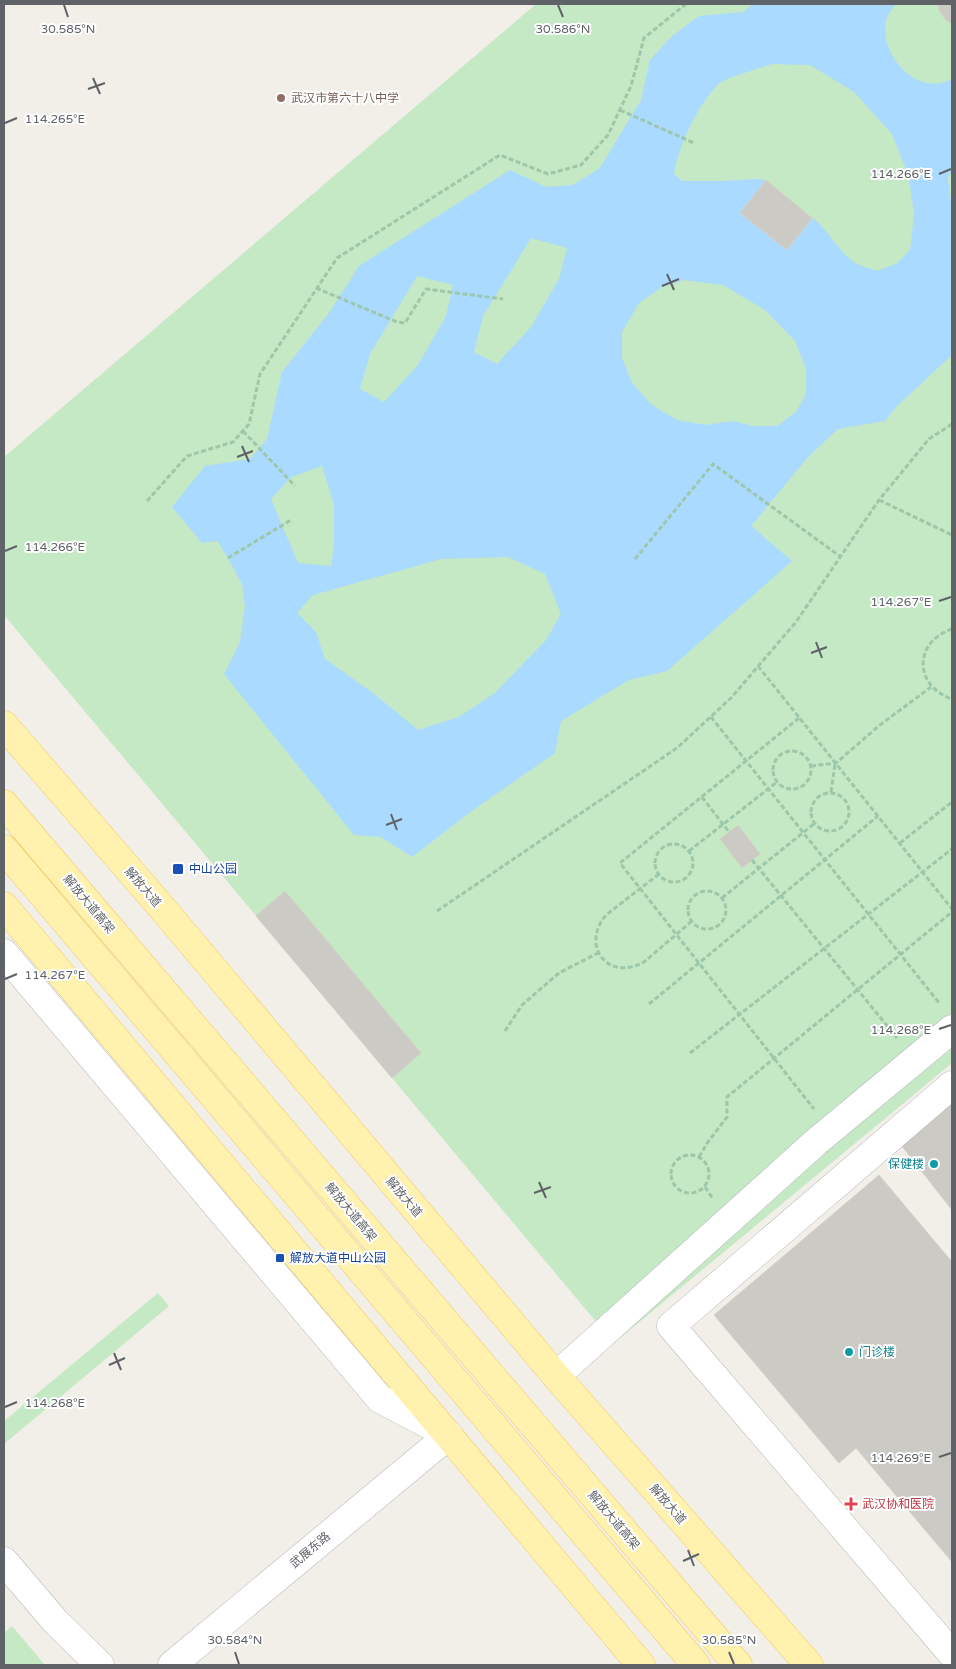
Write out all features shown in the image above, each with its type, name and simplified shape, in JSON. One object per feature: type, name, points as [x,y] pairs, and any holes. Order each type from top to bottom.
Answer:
[{"type":"main road","name":"解放大道","points":[[4,725],[163,909],[556,1376],[809,1665]]},
{"type":"main road","name":"解放大道高架","points":[[4,804],[738,1665]]},
{"type":"main road","points":[[4,849],[696,1665]]},
{"type":"main road","points":[[4,906],[641,1665]]},
{"type":"street","points":[[4,953],[154,1147],[380,1399],[449,1435]]},
{"type":"street","points":[[556,1376],[816,1142],[947,1018]]},
{"type":"street","points":[[952,1085],[671,1326],[952,1654]]},
{"type":"street","name":"武展东路","points":[[172,1665],[449,1435]]},
{"type":"street","points":[[4,1561],[55,1621],[100,1665]]},
{"type":"path","points":[[147,501],[187,456],[233,442],[250,424],[260,374],[337,258],[500,155],[548,174],[581,165],[608,135],[631,86],[644,38],[686,4]]},
{"type":"path","points":[[620,110],[694,143]]},
{"type":"path","points":[[316,288],[397,322],[405,323],[426,289],[503,299]]},
{"type":"path","points":[[437,910],[677,748],[711,717],[731,698],[796,622],[879,500],[930,439],[952,424]]},
{"type":"path","points":[[243,431],[295,486]]},
{"type":"path","points":[[635,559],[713,464],[841,557]]},
{"type":"path","points":[[879,500],[952,535]]},
{"type":"path","points":[[228,558],[291,520]]},
{"type":"path","points":[[952,630],[940,634],[931,642],[925,652],[923,664],[925,676],[931,687],[941,695],[952,699]]},
{"type":"path","points":[[758,666],[952,909]]},
{"type":"path","points":[[811,766],[836,763],[880,725],[931,687]]},
{"type":"path","points":[[711,717],[901,955],[947,1018]]},
{"type":"path","points":[[800,718],[620,863],[816,1113]]},
{"type":"path","points":[[784,752],[801,753],[807,758],[811,766],[811,775],[800,788],[792,790],[777,782],[773,774],[774,766],[784,752]]},
{"type":"path","points":[[830,792],[836,763]]},
{"type":"path","points":[[689,851],[777,782]]},
{"type":"path","points":[[830,792],[839,794],[846,800],[849,816],[845,824],[838,829],[830,831],[822,829],[815,823],[812,807],[816,799],[822,794],[830,792]]},
{"type":"path","points":[[702,797],[729,832]]},
{"type":"path","points":[[900,843],[952,802]]},
{"type":"path","points":[[650,1004],[878,816]]},
{"type":"path","points":[[722,898],[815,823]]},
{"type":"path","points":[[674,844],[683,846],[689,851],[693,859],[693,868],[689,875],[682,880],[674,882],[666,880],[659,874],[655,867],[655,858],[659,850],[674,844]]},
{"type":"path","points":[[690,1053],[952,848]]},
{"type":"path","points":[[752,860],[900,1043]]},
{"type":"path","points":[[659,874],[606,915],[599,923],[595,933],[598,953],[614,967],[634,968],[644,962],[692,921]]},
{"type":"path","points":[[707,890],[716,893],[722,898],[726,906],[726,914],[722,922],[715,927],[707,929],[699,927],[692,921],[689,914],[689,905],[692,897],[699,892],[707,890]]},
{"type":"path","points":[[699,1157],[727,1117],[727,1097],[952,912]]},
{"type":"path","points":[[504,1031],[522,1005],[559,973],[598,953]]},
{"type":"path","points":[[691,1155],[699,1157],[706,1162],[709,1170],[709,1179],[705,1187],[698,1192],[690,1194],[675,1186],[671,1178],[671,1169],[675,1162],[682,1157],[691,1155]]},
{"type":"green space","name":"中山公园","points":[[536,4],[952,4],[952,1063],[614,1343],[4,615],[4,457]]},
{"type":"green space","points":[[158,1293],[169,1306],[4,1444],[4,1421]]},
{"type":"green space","points":[[12,1626],[45,1665],[4,1665],[4,1633]]},
{"type":"water","points":[[753,4],[896,4],[886,20],[885,33],[888,47],[903,70],[914,78],[926,83],[939,83],[952,79],[952,169],[948,178],[952,210],[952,355],[896,407],[885,421],[838,429],[808,457],[751,526],[792,561],[667,671],[629,680],[561,721],[555,753],[473,810],[412,857],[381,837],[354,835],[224,674],[240,642],[245,607],[242,584],[218,541],[202,543],[172,507],[205,466],[250,459],[267,439],[282,372],[329,313],[359,266],[510,170],[546,187],[573,185],[600,168],[641,100],[650,60],[672,36],[699,16],[743,12]],"holes":[[[772,64],[810,65],[854,92],[892,134],[909,177],[914,215],[910,250],[896,264],[877,271],[856,263],[846,255],[818,222],[812,218],[787,250],[740,213],[766,180],[682,181],[674,174],[685,138],[705,100],[721,82]],[[531,238],[567,248],[559,279],[531,327],[497,364],[474,352],[483,316]],[[417,276],[453,285],[446,316],[418,365],[384,402],[360,389],[370,354]],[[684,280],[723,285],[765,310],[795,341],[806,369],[806,394],[796,412],[777,426],[752,426],[733,421],[705,425],[677,420],[652,405],[632,383],[622,358],[622,332],[639,303],[662,287]],[[322,466],[334,504],[334,546],[331,566],[298,563],[271,499],[291,477]],[[508,557],[545,574],[561,614],[546,640],[495,693],[459,717],[418,730],[373,693],[325,659],[316,632],[297,613],[313,595],[441,559]]]},
{"type":"building","points":[[938,4],[952,4],[952,24],[940,12]]},
{"type":"building","points":[[766,180],[812,218],[787,250],[740,213]]},
{"type":"building","points":[[738,825],[760,854],[742,868],[720,839]]},
{"type":"building","points":[[285,891],[421,1053],[392,1078],[256,916]]},
{"type":"building","name":"保健楼","points":[[952,1101],[952,1210],[901,1145]]},
{"type":"building","name":"门诊楼","points":[[879,1175],[952,1262],[952,1562],[856,1448],[839,1463],[714,1315]]},
{"type":"place","name":"武汉市第六十八中学","points":[[281,98]]},
{"type":"place","name":"中山公园","points":[[178,869]]},
{"type":"place","name":"保健楼","points":[[934,1164]]},
{"type":"place","name":"解放大道中山公园","points":[[280,1258]]},
{"type":"place","name":"门诊楼","points":[[849,1352]]},
{"type":"place","name":"武汉协和医院","points":[[851,1504]]}]
